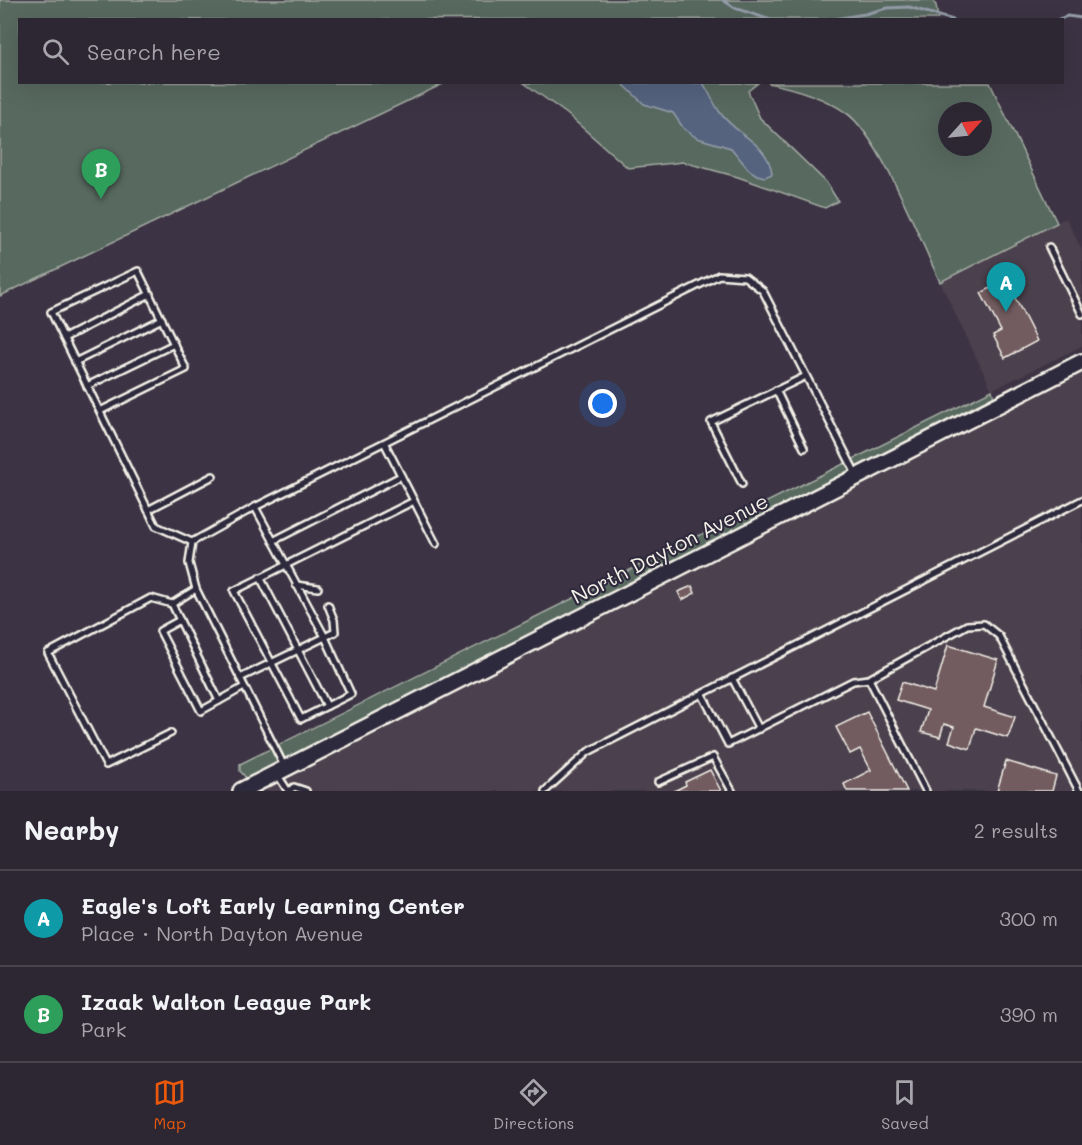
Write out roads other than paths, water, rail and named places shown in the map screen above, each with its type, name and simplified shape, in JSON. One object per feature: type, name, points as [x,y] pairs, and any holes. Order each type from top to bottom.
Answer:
[{"type":"main road","name":"North Dayton Avenue","points":[[241,791],[1082,362]]},
{"type":"lane","points":[[1049,247],[1082,314]]},
{"type":"lane","points":[[100,411],[186,369],[138,271],[51,312],[156,525],[192,542]]},
{"type":"lane","points":[[192,542],[255,507],[719,275],[745,277],[763,291],[857,477]]},
{"type":"lane","points":[[64,338],[150,294]]},
{"type":"lane","points":[[75,362],[162,319]]},
{"type":"lane","points":[[87,386],[174,344]]},
{"type":"lane","points":[[742,484],[711,422],[806,376]]},
{"type":"lane","points":[[776,390],[804,448]]},
{"type":"lane","points":[[385,444],[436,544]]},
{"type":"lane","points":[[148,510],[213,476]]},
{"type":"lane","points":[[273,541],[401,476]]},
{"type":"lane","points":[[545,791],[588,752],[1082,500]]},
{"type":"lane","points":[[255,507],[273,541],[285,564],[296,585],[325,638],[351,694],[301,719],[234,591],[285,564],[414,501]]},
{"type":"lane","points":[[192,542],[189,563],[196,589],[240,678],[289,791],[294,787],[306,791]]},
{"type":"lane","points":[[260,577],[327,706]]},
{"type":"lane","points":[[296,585],[318,588]]},
{"type":"lane","points":[[172,604],[196,589]]},
{"type":"lane","points":[[171,733],[106,765],[48,652],[151,598],[172,604],[219,701]]},
{"type":"lane","points":[[240,678],[335,632],[334,620],[328,605]]},
{"type":"lane","points":[[180,620],[160,631],[201,711],[244,687]]},
{"type":"lane","points":[[702,694],[728,744],[854,681],[869,679],[967,625],[984,624],[999,636],[1079,791]]},
{"type":"lane","points":[[732,678],[759,729]]},
{"type":"lane","points":[[869,679],[926,791]]},
{"type":"lane","points":[[658,782],[713,757],[732,791]]},
{"type":"water","points":[[623,84],[704,84],[725,119],[765,154],[772,174],[765,177],[757,175],[749,170],[731,148],[697,138],[684,129],[673,113],[644,104]]},
{"type":"waterway","points":[[723,0],[735,8],[765,18]]},
{"type":"waterway","points":[[840,18],[887,8],[909,7],[946,18]]},
{"type":"waterway","points":[[1062,18],[1067,16],[1082,18]]},
{"type":"place","name":"Izaak Walton League Park","points":[[101,199]]},
{"type":"place","name":"Eagle's Loft Early Learning Center","points":[[1006,312]]}]
